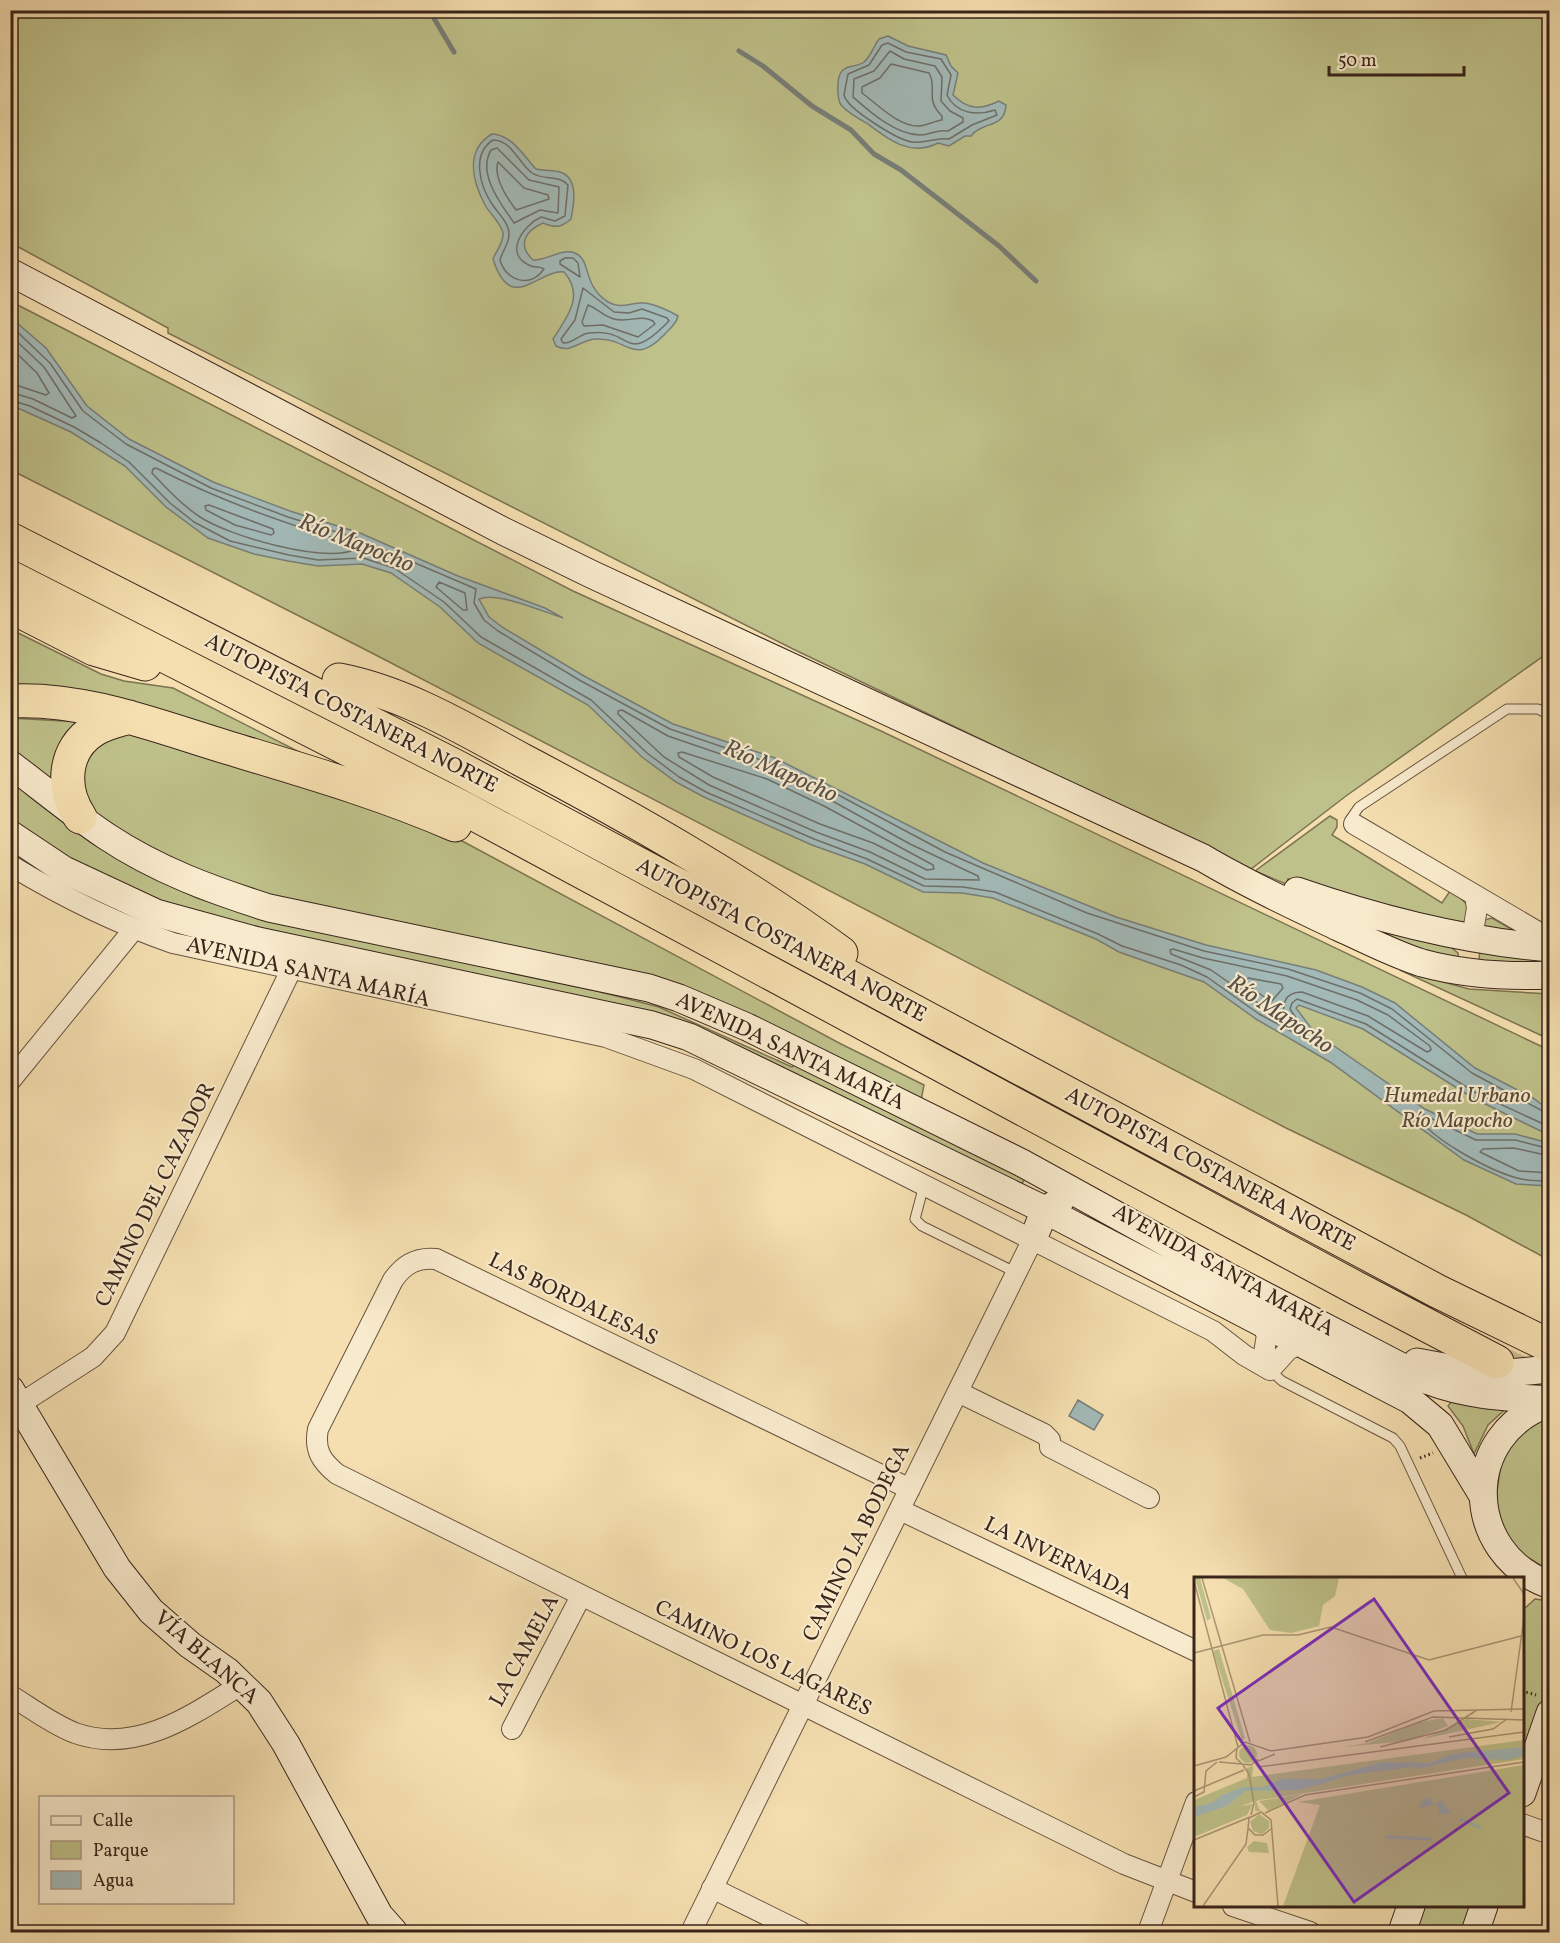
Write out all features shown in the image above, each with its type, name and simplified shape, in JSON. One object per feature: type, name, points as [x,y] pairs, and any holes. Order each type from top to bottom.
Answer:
[{"type":"highway","name":"AUTOPISTA COSTANERA NORTE","points":[[10,539],[458,767],[1437,1291],[1550,1346]]},
{"type":"highway","name":"AUTOPISTA COSTANERA NORTE","points":[[10,577],[467,810],[1497,1362]]},
{"type":"highway","points":[[10,606],[94,649],[145,664]]},
{"type":"highway","points":[[339,680],[364,685],[417,705],[688,851],[832,946],[928,1020]]},
{"type":"highway","points":[[10,701],[57,703],[129,717],[367,791],[444,820],[676,922]]},
{"type":"highway","points":[[80,817],[70,799],[68,785],[71,757],[90,733],[107,723],[129,717]]},
{"type":"main road","points":[[10,272],[571,565],[1203,858],[1251,886],[1388,950],[1421,962],[1474,973],[1550,975]]},
{"type":"main road","name":"AVENIDA SANTA MARÍA","points":[[10,764],[105,836],[167,870],[209,889],[269,908],[620,981],[680,998],[737,1023],[906,1106],[1105,1207],[1362,1347],[1452,1390],[1477,1395],[1550,1401]]},
{"type":"main road","name":"AVENIDA SANTA MARÍA","points":[[10,834],[63,870],[156,914],[258,941],[641,1023],[689,1037],[1044,1209],[1410,1400],[1440,1425],[1483,1496]]},
{"type":"main road","points":[[1203,858],[1347,908],[1472,938],[1550,948]]},
{"type":"main road","points":[[1472,938],[1470,956],[1474,973]]},
{"type":"main road","points":[[1033,1239],[1044,1209],[1052,1203],[1062,1200],[1105,1207]]},
{"type":"main road","points":[[1033,1239],[1059,1231],[1086,1231]]},
{"type":"main road","points":[[1362,1347],[1424,1364],[1487,1375],[1550,1369]]},
{"type":"main road","name":"VÍA BLANCA","points":[[15,1396],[133,1591],[170,1629],[242,1684],[274,1723],[379,1915],[394,1932]]},
{"type":"main road","points":[[1550,1401],[1516,1421],[1499,1440],[1487,1464],[1483,1496],[1489,1527],[1507,1567],[1550,1585]]},
{"type":"main road","points":[[1524,1786],[1550,1713]]},
{"type":"main road","points":[[1402,1932],[1410,1907]]},
{"type":"main road","points":[[1475,1932],[1483,1907]]},
{"type":"street","points":[[1354,824],[1550,939]]},
{"type":"street","name":"AVENIDA SANTA MARÍA","points":[[10,865],[87,909],[173,943],[606,1037],[650,1052],[694,1070],[1213,1331],[1244,1355],[1266,1368]]},
{"type":"street","points":[[1472,938],[1477,908],[1474,896]]},
{"type":"street","points":[[10,1081],[134,929]]},
{"type":"street","name":"CAMINO DEL CAZADOR","points":[[15,1396],[93,1357],[115,1333],[291,970]]},
{"type":"street","name":"CAMINO LA BODEGA","points":[[691,1932],[1033,1239]]},
{"type":"street","name":"LAS BORDALESAS","points":[[319,1455],[316,1441],[318,1429],[393,1280],[401,1268],[423,1258],[436,1259],[910,1489]]},
{"type":"street","name":"AVENIDA SANTA MARÍA","points":[[1260,1322],[1267,1335],[1266,1368]]},
{"type":"street","name":"AVENIDA SANTA MARÍA","points":[[1266,1368],[1300,1343]]},
{"type":"street","points":[[958,1392],[1044,1434],[1050,1440],[1050,1447],[1149,1498]]},
{"type":"street","name":"CAMINO LOS LAGARES","points":[[319,1455],[337,1474],[581,1596],[1124,1864],[1194,1891]]},
{"type":"street","name":"LA INVERNADA","points":[[900,1510],[1194,1650]]},
{"type":"street","name":"LA CAMELA","points":[[512,1728],[581,1596]]},
{"type":"street","points":[[10,1695],[76,1733],[105,1739],[128,1739],[155,1733],[242,1684]]},
{"type":"street","points":[[1148,1932],[1194,1808]]},
{"type":"street","points":[[1524,1825],[1550,1834]]},
{"type":"street","points":[[712,1888],[801,1932]]},
{"type":"street","points":[[1239,1907],[1310,1932]]},
{"type":"lane","points":[[1354,824],[1350,820],[1359,807],[1507,709],[1538,709],[1550,715]]},
{"type":"lane","points":[[924,1184],[915,1219],[922,1226],[1017,1273]]},
{"type":"lane","points":[[1266,1368],[1282,1381],[1393,1438],[1400,1446],[1462,1577]]},
{"type":"green space","points":[[10,11],[1549,11],[1549,652],[1346,796],[1251,869],[793,649],[168,333],[168,328],[11,243]]},
{"type":"green space","name":"Humedal Urbano Río Mapocho","points":[[10,301],[573,591],[881,731],[1549,1050],[1549,1260],[1466,1215],[1286,1128],[370,652],[11,470]]},
{"type":"green space","points":[[10,629],[101,674],[124,681],[173,688],[329,767],[11,691]]},
{"type":"green space","points":[[10,718],[81,722],[58,784],[11,752]]},
{"type":"green space","points":[[127,733],[436,827],[841,1044],[924,1085],[921,1101],[749,1016],[270,899],[205,877],[94,816],[90,809],[83,781],[84,761],[87,753],[99,742]]},
{"type":"green space","points":[[10,779],[150,876],[197,898],[237,911],[562,982],[659,1007],[792,1067],[795,1064],[1025,1179],[1020,1186],[724,1039],[258,932],[123,892],[11,823]]},
{"type":"green space","points":[[1330,816],[1337,820],[1337,827],[1332,835],[1442,903],[1450,891],[1466,903],[1469,912],[1465,932],[1288,879],[1286,884],[1255,871]]},
{"type":"green space","points":[[1492,918],[1534,942],[1480,935],[1484,920]]},
{"type":"green space","points":[[1352,921],[1448,945],[1458,953],[1459,962],[1457,964]]},
{"type":"green space","points":[[1480,946],[1549,957],[1549,963],[1479,961]]},
{"type":"green space","points":[[1400,970],[1469,989],[1549,994],[1549,1039]]},
{"type":"green space","points":[[1451,1402],[1489,1409],[1510,1405],[1488,1425],[1474,1454],[1463,1426],[1448,1406]]},
{"type":"green space","points":[[1549,1414],[1549,1570],[1522,1554],[1505,1533],[1495,1505],[1502,1457],[1531,1423]]},
{"type":"green space","points":[[1535,1599],[1549,1601],[1549,1680],[1524,1756],[1524,1609]]},
{"type":"green space","points":[[1425,1907],[1473,1907],[1463,1932],[1415,1932]]},
{"type":"water","points":[[888,36],[908,46],[946,55],[951,66],[958,73],[953,95],[964,104],[975,107],[999,101],[1006,105],[1002,118],[949,146],[938,143],[919,148],[892,141],[850,113],[841,105],[839,99],[840,74],[848,67],[864,62],[879,39]]},
{"type":"water","points":[[492,134],[511,142],[536,169],[560,172],[566,175],[573,186],[571,219],[558,226],[543,223],[532,230],[524,244],[528,254],[533,260],[538,260],[567,252],[577,254],[584,263],[595,289],[608,302],[618,305],[648,304],[678,316],[676,322],[653,344],[645,349],[637,350],[615,342],[595,339],[571,348],[556,346],[553,339],[572,306],[573,298],[570,281],[564,272],[554,273],[526,286],[517,287],[508,285],[500,276],[493,259],[503,233],[480,195],[473,166],[478,148]]},
{"type":"water","name":"Río Mapocho","points":[[10,317],[46,348],[87,406],[129,439],[213,482],[290,511],[360,533],[458,576],[545,608],[563,618],[508,600],[487,597],[479,599],[489,617],[502,627],[584,676],[673,724],[775,758],[983,863],[1116,917],[1206,945],[1316,970],[1362,987],[1395,1003],[1475,1068],[1533,1098],[1549,1110],[1549,1135],[1473,1098],[1363,1029],[1299,1005],[1296,1008],[1314,1032],[1425,1109],[1477,1134],[1515,1134],[1549,1143],[1549,1186],[1516,1184],[1464,1160],[1330,1062],[1256,1019],[1204,982],[1119,952],[1096,939],[993,898],[962,893],[923,892],[865,864],[812,845],[704,797],[676,782],[642,757],[588,705],[478,643],[440,607],[391,573],[362,564],[318,566],[288,561],[254,554],[208,538],[166,507],[125,466],[71,432],[11,405]]},
{"type":"water","points":[[1078,1400],[1103,1415],[1094,1430],[1069,1416]]},
{"type":"waterway","points":[[429,10],[454,52]]},
{"type":"waterway","points":[[739,51],[763,66],[812,106],[851,130],[874,154],[901,170],[999,246],[1036,281]]},
{"type":"tunnel","points":[[1504,1365],[1550,1386]]}]
